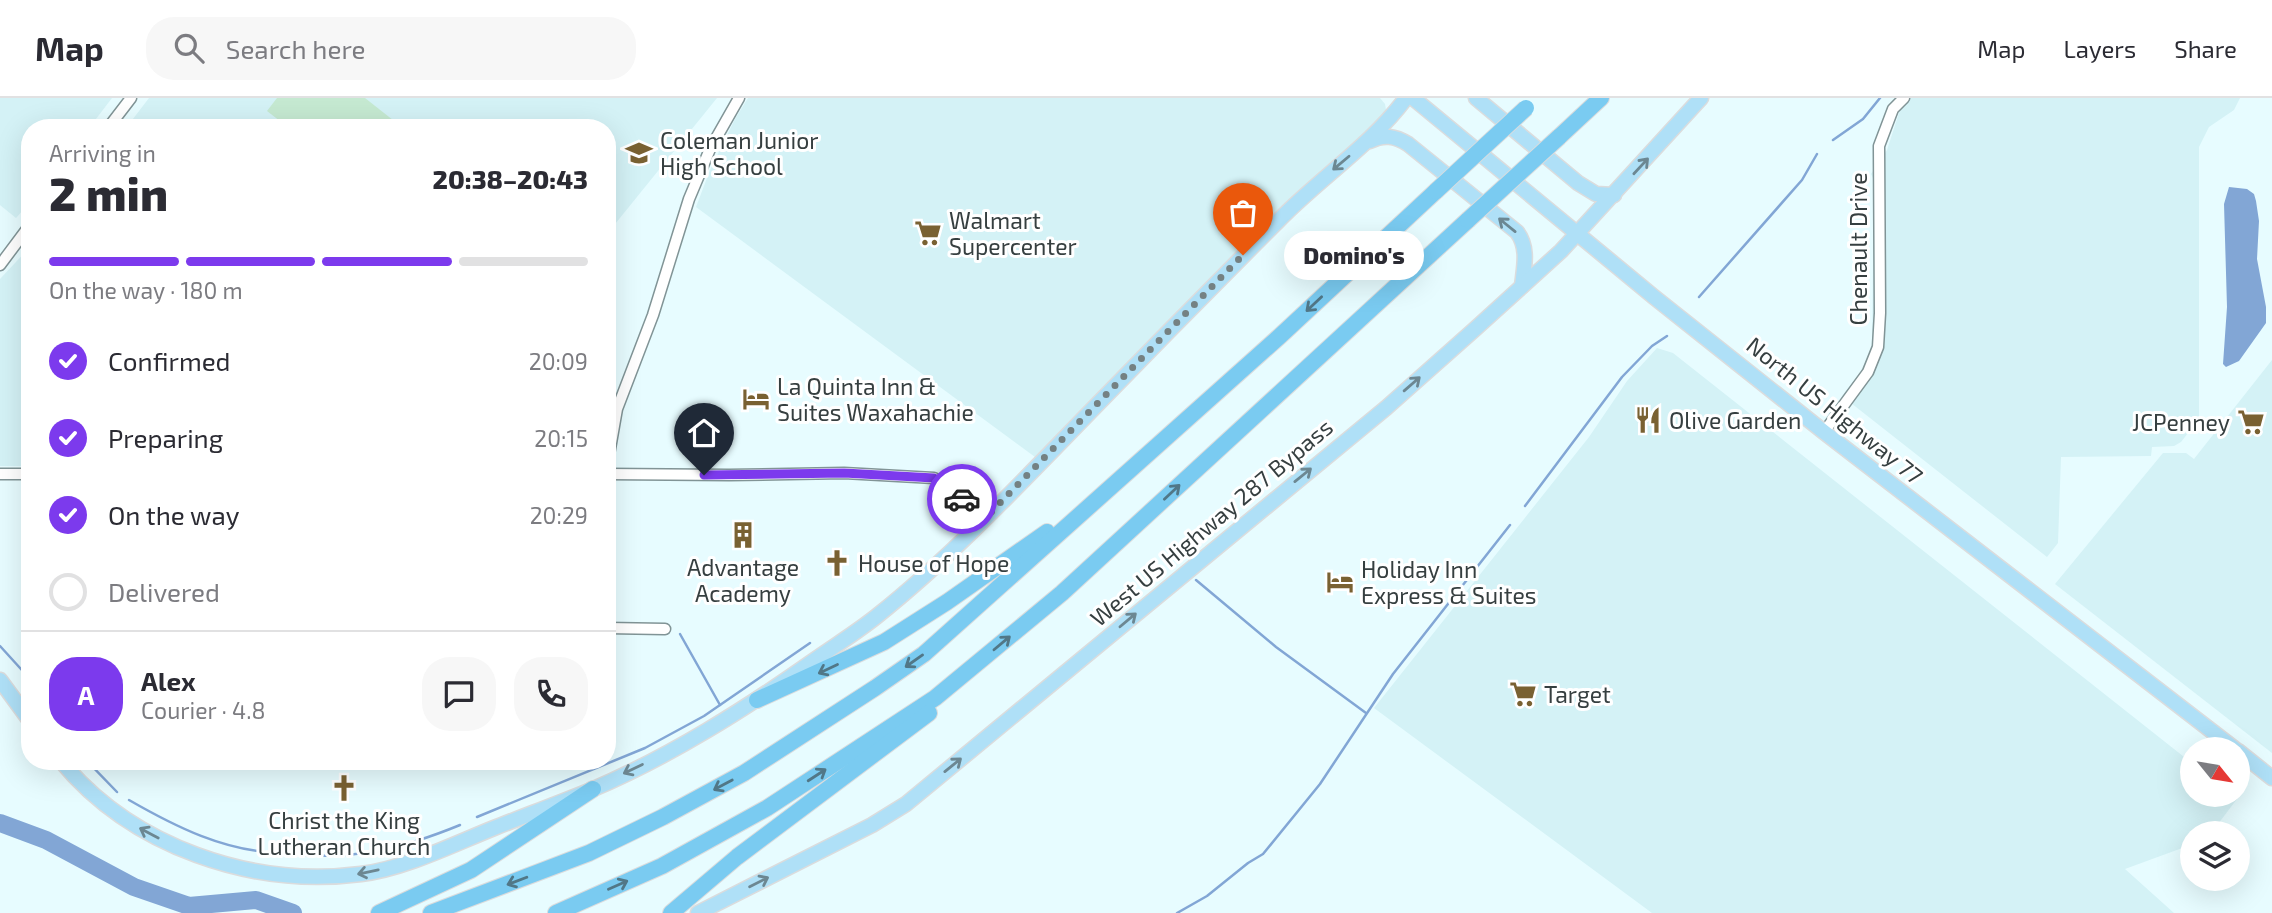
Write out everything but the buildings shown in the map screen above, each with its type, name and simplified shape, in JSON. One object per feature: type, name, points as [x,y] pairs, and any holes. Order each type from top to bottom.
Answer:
[{"type":"highway","points":[[556,913],[662,866],[767,808],[935,698],[1062,593],[1601,98]]},
{"type":"highway","points":[[431,913],[589,853],[744,773],[876,688],[923,654],[1280,336],[1532,103]]},
{"type":"highway","points":[[757,701],[884,642],[1093,502]]},
{"type":"highway","points":[[671,913],[737,857],[919,721],[944,698],[954,682]]},
{"type":"highway","points":[[379,913],[471,870],[593,789]]},
{"type":"main road","points":[[69,770],[88,791],[141,829],[177,848],[239,869],[318,877],[365,874],[424,856],[593,789],[684,743],[757,701],[877,616],[986,517],[1311,188],[1390,119],[1406,98]]},
{"type":"main road","name":"North US Highway 77","points":[[1413,98],[1824,432],[2220,737]]},
{"type":"main road","points":[[1476,98],[1578,183],[1596,194],[1614,195]]},
{"type":"main road","name":"West US Highway 287 Bypass","points":[[698,913],[872,825],[906,804],[1386,408],[1561,251],[1701,98]]},
{"type":"main road","points":[[1364,144],[1383,136],[1400,139],[1517,232],[1526,254],[1522,286]]},
{"type":"main road","points":[[0,680],[21,709]]},
{"type":"main road","name":"North US Highway 77","points":[[2250,760],[2272,778]]},
{"type":"street","points":[[115,119],[131,98]]},
{"type":"street","points":[[616,415],[653,315],[689,199],[710,149],[738,98]]},
{"type":"street","name":"Chenault Drive","points":[[1824,432],[1865,377],[1878,347],[1881,313],[1879,146],[1894,109],[1904,98]]},
{"type":"street","points":[[0,265],[21,237]]},
{"type":"street","points":[[616,474],[844,473],[934,478],[986,517]]},
{"type":"street","points":[[0,474],[21,474]]},
{"type":"street","points":[[616,628],[664,629]]},
{"type":"shaded area","points":[[0,98],[112,98],[96,119],[21,119],[21,212],[16,218],[0,205]]},
{"type":"shaded area","name":"Coleman Junior High School","points":[[149,98],[717,98],[616,223],[616,119],[133,119]]},
{"type":"shaded area","points":[[748,98],[1380,98],[1386,110],[1381,121],[1035,457],[696,207],[710,170]]},
{"type":"shaded area","points":[[1910,98],[2240,98],[2234,110],[2209,127],[2199,147],[2199,419],[2181,442],[2174,446],[2152,447],[2151,456],[2061,457],[2058,543],[2047,557],[1842,396],[1860,373],[1872,348],[1874,180],[1871,174],[1887,150],[1900,110]]},
{"type":"shaded area","points":[[21,257],[21,466],[0,466],[0,279]]},
{"type":"shaded area","points":[[1657,348],[1673,353],[2180,754],[2180,807],[2231,807],[2220,821],[2180,821],[2180,849],[2125,869],[2174,913],[1652,913],[1374,708],[1589,437],[1627,381]]},
{"type":"shaded area","points":[[2272,360],[2272,753],[2055,584],[2163,453],[2186,453],[2194,459]]},
{"type":"green space","points":[[277,98],[365,98],[392,119],[277,119],[267,111]]},
{"type":"water","points":[[2229,187],[2247,189],[2254,194],[2256,201],[2259,221],[2257,259],[2266,307],[2266,323],[2239,361],[2226,367],[2223,364],[2227,307],[2224,204]]},
{"type":"waterway","points":[[1833,140],[1863,119],[1880,98]]},
{"type":"waterway","points":[[1699,297],[1802,180],[1817,154]]},
{"type":"waterway","points":[[1525,506],[1622,377],[1652,346],[1667,336]]},
{"type":"waterway","points":[[1177,913],[1207,896],[1263,854],[1320,784],[1393,674],[1510,525]]},
{"type":"waterway","points":[[1196,580],[1276,647],[1366,713]]},
{"type":"waterway","points":[[680,634],[720,705]]},
{"type":"waterway","points":[[616,760],[645,748],[704,716],[810,643]]},
{"type":"waterway","points":[[0,646],[21,669]]},
{"type":"waterway","points":[[96,770],[117,792]]},
{"type":"waterway","points":[[477,817],[591,770]]},
{"type":"waterway","points":[[129,800],[201,836],[239,848],[279,853]]},
{"type":"waterway","points":[[0,823],[46,840],[134,887],[189,906],[256,900],[293,913]]},
{"type":"waterway","points":[[292,854],[336,856],[378,851],[460,825]]},
{"type":"way so far","points":[[962,499],[986,517],[1243,255]]},
{"type":"place","name":"Coleman Junior High School","points":[[639,153]]},
{"type":"place","name":"Walmart Supercenter","points":[[928,233]]},
{"type":"place","name":"Domino's","points":[[1243,255]]},
{"type":"place","name":"La Quinta Inn & Suites Waxahachie","points":[[756,399]]},
{"type":"place","name":"Olive Garden","points":[[1648,420]]},
{"type":"place","name":"JCPenney","points":[[2251,422]]},
{"type":"place","name":"Advantage Academy","points":[[743,535]]},
{"type":"place","name":"House of Hope","points":[[837,563]]},
{"type":"place","name":"Holiday Inn Express & Suites","points":[[1340,582]]},
{"type":"place","name":"Target","points":[[1523,694]]},
{"type":"place","name":"Christ the King Lutheran Church","points":[[344,788]]},
{"type":"route","points":[[704,475],[844,473],[934,478],[962,499]]}]
